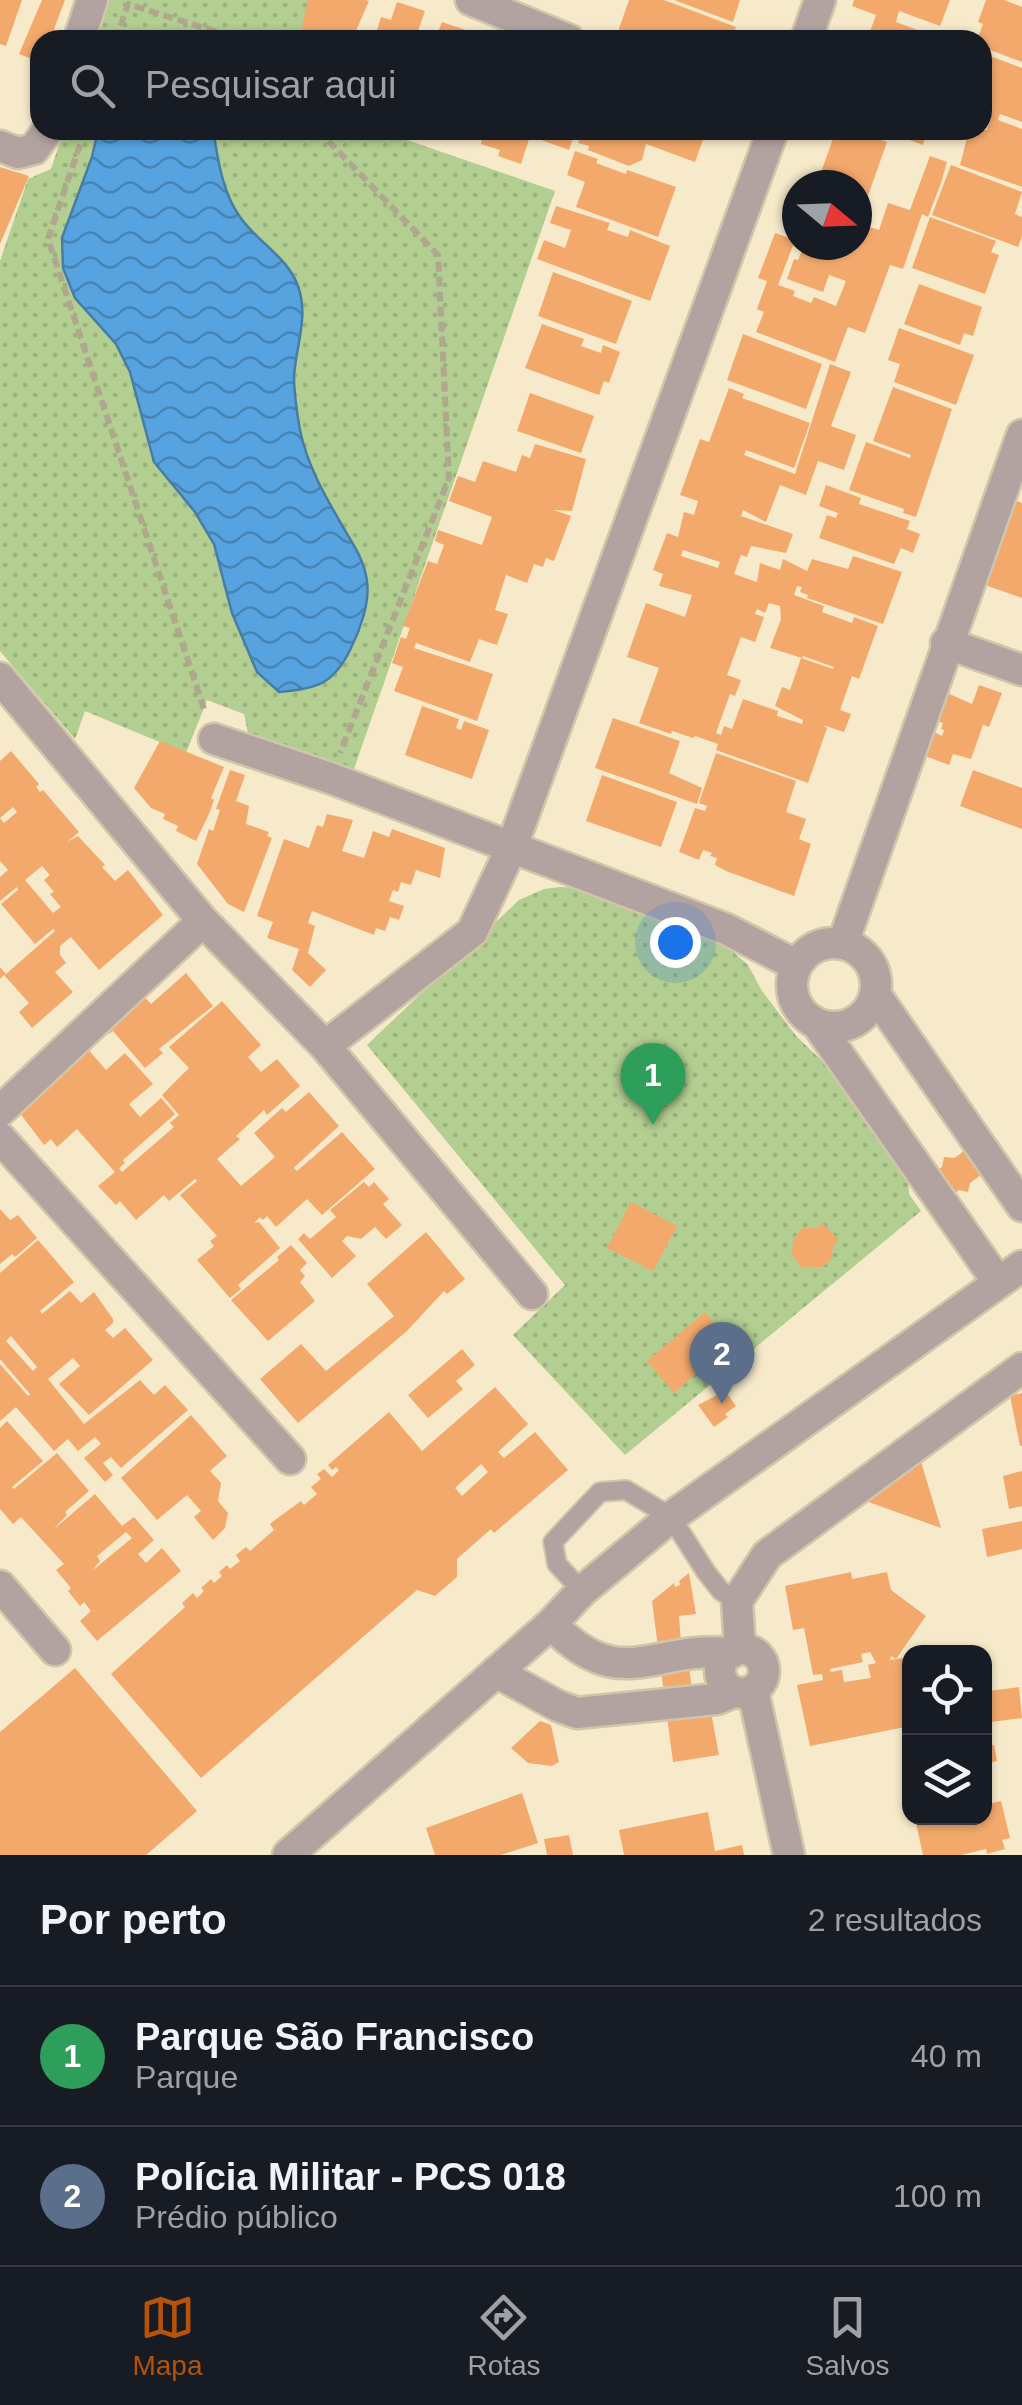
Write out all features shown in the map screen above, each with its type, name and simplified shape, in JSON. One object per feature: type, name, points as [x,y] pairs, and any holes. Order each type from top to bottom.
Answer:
[{"type":"street","points":[[82,30],[92,0]]},
{"type":"street","points":[[470,0],[544,30]]},
{"type":"street","points":[[810,30],[820,0]]},
{"type":"street","points":[[0,146],[18,153],[34,149],[41,140]]},
{"type":"street","points":[[325,1046],[472,932],[511,849],[769,140]]},
{"type":"street","points":[[844,943],[1022,435]]},
{"type":"street","points":[[946,643],[1022,670]]},
{"type":"street","points":[[0,678],[203,920],[325,1046],[532,1294]]},
{"type":"street","points":[[214,739],[330,778],[726,929],[796,965]]},
{"type":"street","points":[[0,1111],[203,920]]},
{"type":"street","points":[[288,1855],[551,1624],[582,1591],[671,1517],[1010,1274],[817,1024],[803,1014],[794,1000],[796,965],[808,951],[825,943],[844,943],[870,962],[875,994],[863,1016],[842,1026],[817,1024]]},
{"type":"street","points":[[875,994],[1022,1206]]},
{"type":"street","points":[[0,1138],[290,1459]]},
{"type":"street","points":[[789,1855],[744,1691],[721,1679],[720,1670],[736,1651],[737,1601],[767,1555],[1022,1368]]},
{"type":"street","points":[[0,1586],[55,1650]]},
{"type":"street","points":[[551,1624],[570,1644],[614,1665],[708,1650],[736,1651]]},
{"type":"street","points":[[628,1664],[642,1688],[637,1708]]},
{"type":"street","points":[[496,1672],[577,1713],[717,1699],[744,1691]]},
{"type":"lane","points":[[582,1591],[557,1564],[552,1542],[600,1492],[626,1490],[671,1517],[714,1582],[737,1601]]},
{"type":"path","points":[[119,30],[128,4],[212,30]]},
{"type":"path","points":[[82,140],[48,239],[214,739]]},
{"type":"path","points":[[328,140],[438,255],[449,478],[330,778]]},
{"type":"green space","points":[[109,0],[361,0],[350,30],[98,30]]},
{"type":"green space","points":[[61,140],[407,140],[555,191],[354,769],[248,733],[244,714],[207,700],[186,753],[85,711],[75,739],[0,651],[0,261],[28,179],[51,169]]},
{"type":"green space","points":[[560,887],[576,888],[708,937],[748,965],[762,991],[797,1037],[838,1076],[908,1174],[909,1194],[921,1211],[625,1455],[513,1335],[565,1285],[367,1045],[519,900]]},
{"type":"water","points":[[96,140],[215,140],[234,207],[247,226],[287,266],[298,286],[302,320],[294,376],[300,430],[317,480],[361,560],[368,590],[361,624],[345,660],[331,677],[314,686],[279,692],[257,672],[232,613],[214,544],[195,512],[154,462],[130,372],[116,344],[75,298],[63,268],[62,238]]},
{"type":"building","points":[[0,0],[22,0],[6,46],[0,44]]},
{"type":"building","points":[[42,0],[65,0],[54,30],[30,30],[30,58],[19,54]]},
{"type":"building","points":[[308,0],[369,1],[356,30],[301,30]]},
{"type":"building","points":[[629,0],[664,0],[736,27],[735,30],[618,30]]},
{"type":"building","points":[[674,0],[740,0],[733,22]]},
{"type":"building","points":[[854,0],[950,0],[940,26],[899,11],[896,22],[917,30],[871,30],[876,15],[852,6]]},
{"type":"building","points":[[986,0],[1004,0],[1022,7],[1022,62],[992,51],[992,30],[981,30],[983,24],[978,22]]},
{"type":"building","points":[[397,2],[425,11],[418,30],[377,30],[381,17],[391,20]]},
{"type":"building","points":[[442,22],[466,30],[439,30]]},
{"type":"building","points":[[992,57],[1022,68],[1022,122],[1000,114],[998,120],[1022,129],[1022,187],[960,165],[966,140],[992,140]]},
{"type":"building","points":[[482,140],[529,140],[521,164],[498,156],[500,150],[481,144]]},
{"type":"building","points":[[541,140],[572,140],[569,150]]},
{"type":"building","points":[[703,140],[695,162],[646,144],[642,160],[629,166],[578,143]]},
{"type":"building","points":[[832,140],[887,142],[872,184],[872,170],[822,170]]},
{"type":"building","points":[[575,151],[626,174],[627,170],[676,187],[658,237],[576,207],[585,182],[567,175]]},
{"type":"building","points":[[930,156],[947,162],[928,217],[922,214],[903,269],[890,265],[865,333],[848,327],[835,362],[756,332],[764,312],[757,309],[767,281],[758,278],[775,233],[782,235],[782,260],[787,260],[778,285],[811,303],[814,297],[836,306],[846,281],[829,275],[823,292],[787,279],[794,260],[872,260],[872,228],[879,230],[888,203],[910,210]]},
{"type":"building","points":[[951,165],[1022,192],[1015,214],[1022,217],[1018,247],[932,215]]},
{"type":"building","points":[[0,167],[29,176],[0,244]]},
{"type":"building","points":[[556,206],[610,223],[607,230],[628,237],[630,230],[670,246],[650,301],[537,259],[544,240],[565,248],[571,230],[550,223]]},
{"type":"building","points":[[930,217],[996,241],[991,252],[999,255],[985,294],[912,268]]},
{"type":"building","points":[[553,272],[632,301],[616,344],[538,316]]},
{"type":"building","points":[[919,284],[982,307],[973,336],[964,333],[960,345],[904,324]]},
{"type":"building","points":[[542,324],[584,339],[581,346],[601,353],[603,345],[620,352],[609,383],[604,381],[599,395],[525,368]]},
{"type":"building","points":[[899,328],[974,355],[956,405],[894,382],[900,364],[888,360]]},
{"type":"building","points":[[743,334],[822,364],[806,409],[727,380]]},
{"type":"building","points":[[830,364],[851,372],[831,426],[856,435],[844,470],[818,461],[806,495],[780,485],[766,522],[743,510],[741,516],[793,534],[786,553],[751,546],[747,557],[741,555],[734,574],[757,582],[760,563],[780,570],[783,559],[807,571],[812,559],[848,569],[853,556],[902,572],[883,624],[807,598],[800,592],[802,587],[797,586],[794,595],[824,606],[822,612],[852,623],[854,617],[878,626],[859,679],[852,676],[840,710],[851,714],[844,732],[823,725],[827,728],[808,783],[716,750],[718,744],[639,723],[659,668],[627,657],[646,603],[685,617],[692,595],[659,586],[663,574],[653,570],[667,533],[678,537],[684,512],[694,515],[698,501],[680,495],[700,439],[709,442],[729,388],[744,394],[742,398],[810,423],[794,468],[746,450],[744,455],[795,474]],"holes":[[[683,550],[720,562],[718,568],[681,556]],[[769,603],[780,606],[781,619],[770,648],[834,667],[801,658],[790,690],[782,687],[775,706],[803,720],[802,724],[743,699],[732,729],[724,726],[721,735],[716,733],[730,694],[735,696],[741,680],[727,675],[741,637],[755,642],[764,617],[755,614],[757,609],[765,613]]]},
{"type":"building","points":[[893,387],[952,409],[916,517],[849,490],[866,442],[910,458],[911,455],[873,441]]},
{"type":"building","points":[[530,393],[594,416],[581,453],[517,431]]},
{"type":"building","points":[[535,444],[586,459],[572,511],[554,510],[571,516],[554,561],[546,558],[543,567],[534,564],[527,583],[506,575],[495,610],[508,614],[497,645],[479,639],[470,662],[416,643],[414,648],[493,674],[477,721],[394,691],[403,667],[392,663],[401,637],[406,639],[410,628],[403,626],[428,561],[437,564],[444,545],[435,541],[438,530],[482,545],[492,517],[449,501],[458,476],[475,482],[483,461],[516,472],[522,455],[530,458]]},
{"type":"building","points":[[826,485],[861,498],[859,504],[910,521],[907,529],[920,534],[913,553],[901,548],[894,564],[819,538],[827,515],[836,518],[838,513],[819,506]]},
{"type":"building","points":[[1012,499],[1022,503],[1022,598],[982,584]]},
{"type":"building","points":[[979,685],[1002,693],[989,727],[983,725],[971,759],[953,754],[949,765],[925,756],[934,732],[942,736],[944,730],[943,723],[932,719],[943,691],[972,704]]},
{"type":"building","points":[[422,706],[459,719],[456,728],[461,730],[464,721],[489,730],[472,779],[405,755]]},
{"type":"building","points":[[613,718],[680,741],[669,773],[702,788],[697,804],[595,768]]},
{"type":"building","points":[[160,741],[224,767],[196,841],[176,831],[178,826],[163,819],[165,814],[151,808],[134,788]]},
{"type":"building","points":[[11,751],[39,784],[36,787],[40,792],[43,790],[79,832],[67,842],[78,836],[115,881],[128,870],[163,915],[99,970],[71,937],[60,946],[66,963],[55,972],[73,992],[32,1028],[19,1012],[29,1003],[4,975],[0,979],[0,967],[6,974],[55,931],[35,944],[1,904],[18,890],[17,887],[0,901],[0,877],[8,870],[0,861],[0,818],[0,761]],"holes":[[[13,807],[17,812],[4,823],[0,818]],[[42,866],[50,875],[44,880],[61,907],[53,913],[25,880]]]},
{"type":"building","points":[[716,753],[796,781],[786,812],[806,819],[799,839],[811,844],[794,896],[726,871],[715,865],[717,858],[710,856],[712,853],[703,850],[699,860],[679,852],[695,808],[705,811],[707,806],[699,803]]},
{"type":"building","points":[[230,770],[245,775],[236,801],[249,806],[246,824],[269,832],[267,836],[272,838],[244,912],[228,904],[197,864],[209,829],[213,831],[220,810],[216,809]]},
{"type":"building","points":[[973,770],[1022,788],[1022,829],[960,806]]},
{"type":"building","points":[[602,775],[677,802],[661,847],[586,821]]},
{"type":"building","points":[[327,814],[353,820],[342,851],[364,858],[373,831],[389,837],[392,829],[445,848],[440,878],[416,870],[411,885],[401,882],[398,892],[393,890],[389,901],[404,906],[399,920],[390,917],[385,931],[376,928],[374,935],[312,911],[308,923],[315,926],[308,953],[326,970],[310,987],[292,970],[299,949],[267,938],[273,922],[257,916],[284,839],[309,848],[317,825],[323,827]]},
{"type":"building","points":[[186,973],[213,1006],[159,1049],[163,1053],[145,1068],[113,1031],[109,1034],[104,1028],[143,995],[151,1004]]},
{"type":"building","points":[[222,1001],[261,1045],[248,1057],[261,1072],[277,1059],[300,1086],[267,1115],[264,1110],[217,1159],[241,1186],[275,1157],[254,1133],[282,1108],[286,1112],[309,1092],[339,1126],[287,1174],[294,1168],[297,1171],[342,1132],[375,1169],[322,1215],[307,1199],[276,1227],[267,1216],[263,1220],[260,1217],[254,1223],[259,1222],[280,1248],[238,1285],[241,1289],[230,1298],[197,1260],[214,1246],[210,1241],[217,1236],[180,1195],[195,1179],[169,1201],[164,1195],[136,1220],[120,1201],[116,1205],[98,1186],[115,1172],[77,1129],[57,1147],[51,1139],[44,1145],[19,1112],[87,1048],[106,1070],[125,1053],[153,1084],[129,1104],[140,1117],[161,1098],[175,1114],[123,1160],[125,1163],[119,1168],[122,1172],[174,1127],[170,1123],[179,1115],[162,1095],[189,1068],[169,1047]]},
{"type":"building","points":[[973,1145],[1006,1157],[970,1183],[968,1192],[959,1190],[934,1208],[917,1184],[942,1167],[944,1157],[954,1158]]},
{"type":"building","points":[[364,1182],[369,1187],[374,1182],[389,1199],[383,1204],[402,1225],[386,1239],[375,1227],[361,1239],[347,1236],[342,1241],[356,1256],[332,1278],[298,1239],[304,1233],[310,1239],[336,1217],[330,1210]]},
{"type":"building","points":[[631,1202],[677,1226],[653,1271],[607,1248]]},
{"type":"building","points":[[0,1209],[10,1220],[18,1215],[37,1238],[0,1264]]},
{"type":"building","points":[[822,1223],[839,1240],[833,1245],[832,1259],[822,1267],[801,1267],[791,1253],[795,1236],[803,1228],[817,1228]]},
{"type":"building","points":[[426,1232],[465,1279],[447,1294],[444,1291],[407,1331],[298,1423],[260,1379],[301,1344],[326,1371],[394,1316],[367,1284]]},
{"type":"building","points":[[38,1240],[74,1282],[40,1311],[42,1314],[70,1291],[81,1303],[94,1292],[113,1319],[105,1330],[113,1338],[125,1328],[153,1360],[89,1415],[59,1384],[80,1366],[73,1358],[48,1379],[84,1424],[140,1380],[154,1395],[165,1385],[188,1410],[121,1468],[111,1457],[103,1463],[113,1475],[105,1482],[84,1458],[101,1444],[95,1437],[78,1451],[68,1439],[54,1451],[16,1407],[0,1421],[0,1364],[30,1394],[0,1359],[0,1273]],"holes":[[[11,1336],[37,1367],[33,1371],[6,1341]]]},
{"type":"building","points":[[291,1245],[307,1263],[300,1270],[305,1276],[300,1282],[315,1301],[268,1341],[231,1300]]},
{"type":"building","points":[[705,1312],[731,1342],[674,1393],[647,1361]]},
{"type":"building","points":[[462,1349],[475,1365],[456,1381],[463,1389],[428,1418],[408,1395]]},
{"type":"building","points":[[495,1387],[528,1424],[498,1452],[504,1458],[535,1432],[568,1470],[457,1559],[457,1577],[435,1596],[417,1590],[201,1778],[111,1674],[185,1607],[182,1603],[193,1593],[197,1598],[204,1591],[201,1588],[222,1576],[219,1572],[227,1565],[230,1569],[240,1561],[236,1555],[246,1547],[250,1551],[274,1530],[270,1524],[317,1494],[311,1487],[321,1479],[317,1474],[324,1469],[332,1477],[339,1470],[328,1465],[389,1412],[422,1451]],"holes":[[[481,1464],[488,1472],[462,1496],[455,1488]]]},
{"type":"building","points":[[725,1391],[736,1406],[714,1427],[698,1405]]},
{"type":"building","points":[[1022,1393],[1022,1446],[1020,1446],[1010,1396]]},
{"type":"building","points":[[191,1415],[227,1456],[210,1471],[221,1483],[218,1501],[228,1513],[225,1528],[213,1540],[194,1517],[201,1511],[187,1495],[157,1520],[121,1478]]},
{"type":"building","points":[[7,1421],[43,1461],[14,1489],[57,1453],[89,1491],[65,1512],[67,1515],[53,1530],[95,1494],[122,1526],[134,1517],[154,1540],[138,1554],[146,1563],[162,1548],[181,1571],[97,1641],[80,1621],[91,1611],[84,1602],[80,1606],[56,1570],[64,1564],[21,1517],[13,1524],[0,1509],[0,1428]],"holes":[[[126,1532],[132,1538],[92,1571],[100,1561],[97,1556]]]},
{"type":"building","points":[[919,1455],[941,1528],[860,1499]]},
{"type":"building","points":[[1022,1471],[1022,1506],[1009,1509],[1003,1476]]},
{"type":"building","points":[[1022,1521],[1022,1549],[987,1557],[982,1529]]},
{"type":"building","points":[[851,1572],[852,1579],[887,1572],[891,1590],[926,1616],[902,1645],[896,1659],[891,1656],[890,1660],[902,1658],[902,1728],[810,1746],[797,1685],[823,1680],[822,1674],[813,1675],[804,1628],[793,1630],[785,1586]],"holes":[[[870,1652],[876,1663],[868,1665],[871,1678],[844,1682],[842,1670],[830,1669],[863,1662],[861,1654]]]},
{"type":"building","points":[[689,1573],[696,1614],[679,1616],[681,1644],[686,1643],[692,1690],[711,1712],[719,1755],[673,1762],[652,1601],[674,1583],[675,1587],[680,1585],[679,1581]]},
{"type":"building","points":[[75,1668],[197,1811],[146,1855],[0,1855],[0,1732]]},
{"type":"building","points":[[1019,1687],[1022,1718],[992,1722],[992,1690]]},
{"type":"building","points":[[540,1721],[551,1725],[559,1762],[552,1766],[528,1763],[511,1748]]},
{"type":"building","points":[[522,1793],[538,1843],[501,1855],[435,1855],[426,1828]]},
{"type":"building","points":[[1001,1801],[1010,1838],[1002,1840],[1005,1849],[987,1854],[986,1849],[961,1855],[923,1855],[917,1825],[992,1825],[992,1803]]},
{"type":"building","points":[[708,1812],[715,1851],[742,1845],[744,1855],[624,1855],[619,1830]]},
{"type":"building","points":[[569,1835],[573,1855],[547,1855],[544,1839]]},
{"type":"place","name":"Parque São Francisco","points":[[653,1125]]},
{"type":"place","name":"Polícia Militar - PCS 018","points":[[722,1404]]}]
